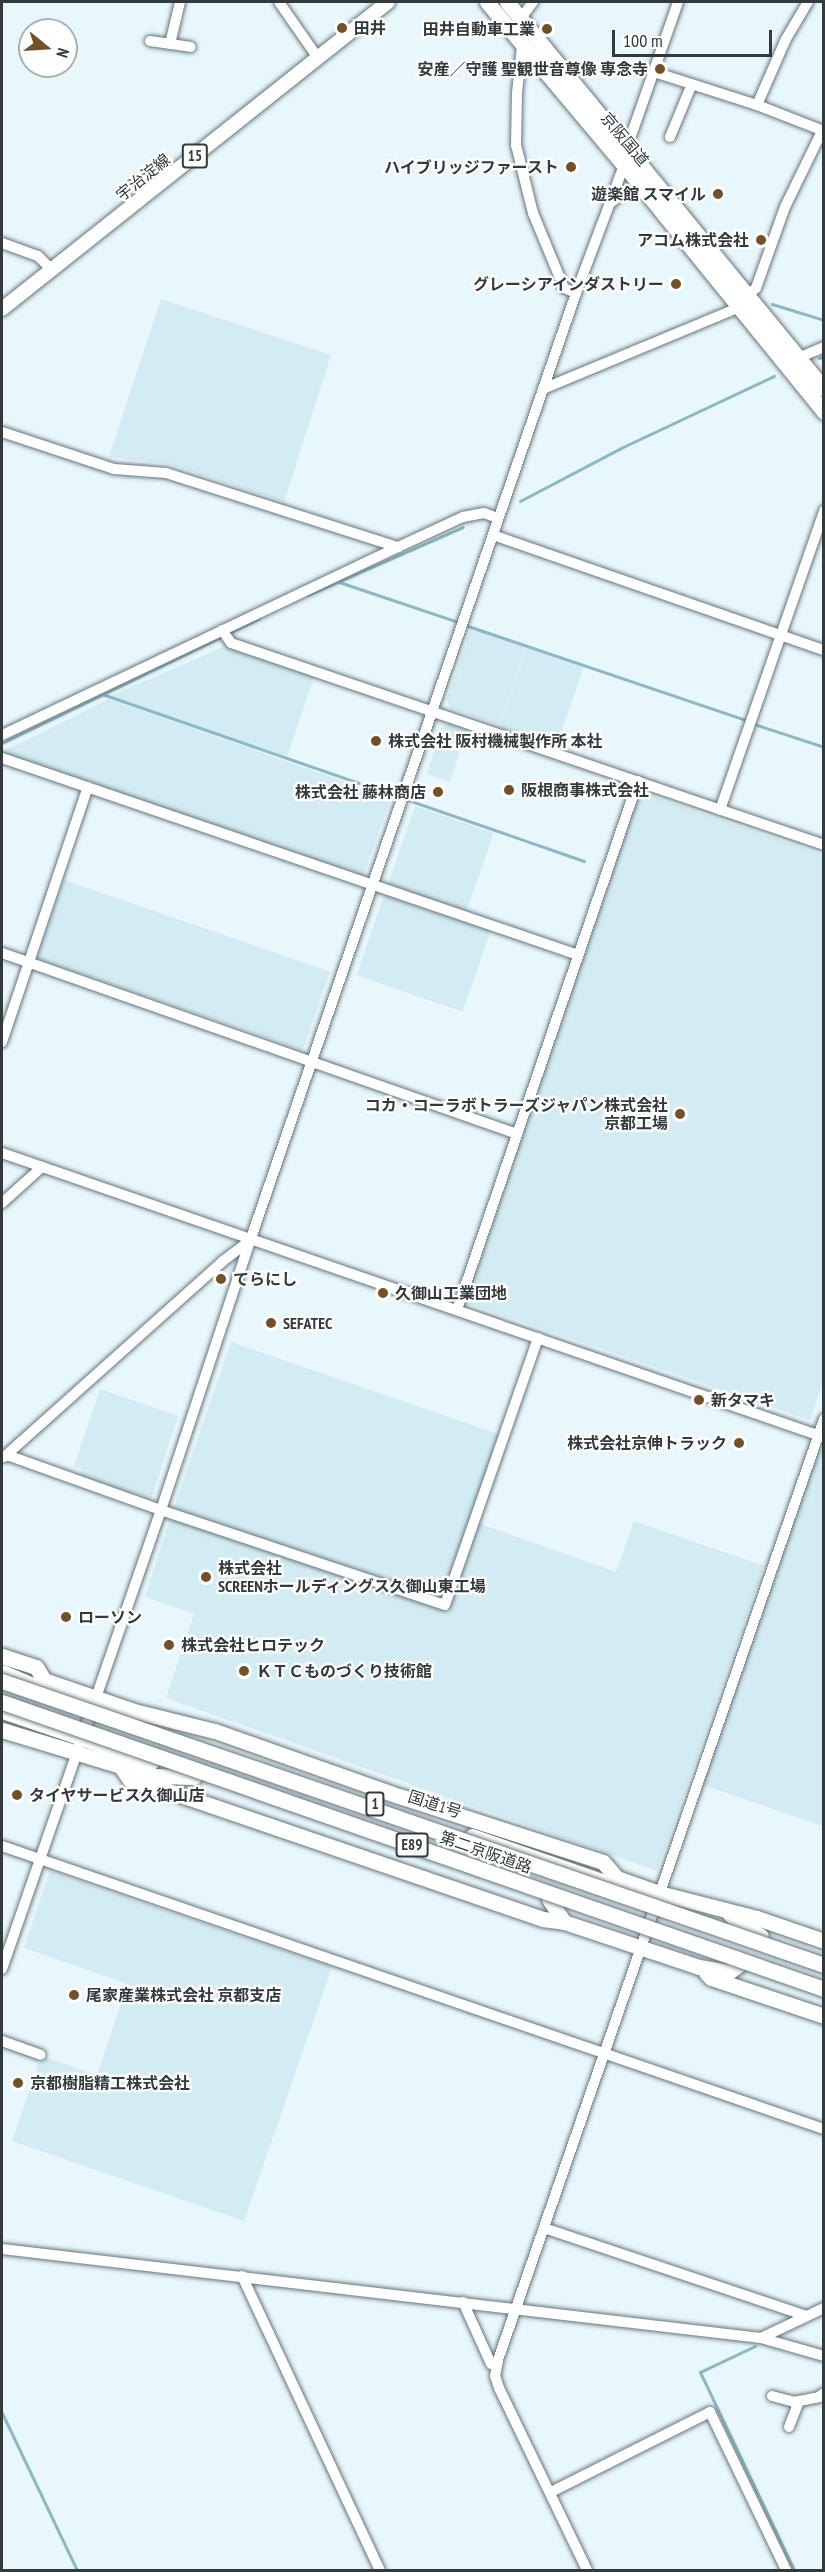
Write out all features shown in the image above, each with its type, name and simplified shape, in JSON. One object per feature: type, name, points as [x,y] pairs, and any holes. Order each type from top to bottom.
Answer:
[{"type":"highway","name":"京阪国道","points":[[487,2],[522,46],[625,158],[646,194],[743,302]]},
{"type":"highway","name":"京阪国道","points":[[507,2],[625,158],[797,366],[824,389]]},
{"type":"highway","name":"京阪国道","points":[[797,366],[824,412]]},
{"type":"highway","points":[[2,1656],[36,1666],[44,1680]]},
{"type":"highway","name":"国道1号","points":[[2,1672],[95,1703],[190,1743],[581,1872],[824,1957]]},
{"type":"highway","points":[[2,1672],[44,1680],[95,1703],[171,1718],[603,1862],[617,1878]]},
{"type":"highway","name":"第二京阪道路","points":[[2,1680],[824,1965]]},
{"type":"highway","name":"第二京阪道路","points":[[2,1702],[824,1991]]},
{"type":"highway","name":"1","points":[[2,1711],[79,1745],[194,1777],[824,1991]]},
{"type":"highway","points":[[171,1718],[190,1743]]},
{"type":"highway","points":[[2,1730],[79,1745],[121,1767],[153,1776],[194,1777]]},
{"type":"highway","points":[[121,1767],[130,1780],[146,1786],[163,1789],[543,1919],[564,1922],[699,1967],[729,1972],[740,1964]]},
{"type":"highway","points":[[581,1872],[588,1871],[617,1878],[658,1898],[758,1918],[824,1941]]},
{"type":"highway","points":[[549,1899],[564,1922]]},
{"type":"highway","points":[[727,1911],[736,1921],[761,1936]]},
{"type":"highway","points":[[699,1967],[711,1978],[824,2016]]},
{"type":"main road","name":"宇治淀線","points":[[2,309],[388,2]]},
{"type":"street","points":[[170,44],[180,2]]},
{"type":"street","points":[[279,2],[318,58]]},
{"type":"street","points":[[520,18],[533,2]]},
{"type":"street","points":[[2,1969],[162,1510],[250,1240],[498,518],[678,2]]},
{"type":"street","points":[[757,105],[786,39],[808,2]]},
{"type":"street","points":[[150,41],[191,47]]},
{"type":"street","points":[[522,46],[517,93],[516,145],[533,213],[564,288],[576,293]]},
{"type":"street","points":[[543,389],[743,302],[756,288],[785,207],[823,131],[757,105],[654,72]]},
{"type":"street","points":[[670,137],[692,84]]},
{"type":"street","points":[[609,204],[623,193],[633,191],[646,194]]},
{"type":"street","points":[[2,243],[38,256],[52,270]]},
{"type":"street","points":[[797,366],[824,346]]},
{"type":"street","points":[[2,432],[114,469],[165,473],[398,547]]},
{"type":"street","points":[[720,810],[824,511]]},
{"type":"street","points":[[2,735],[463,517],[484,513],[498,518]]},
{"type":"street","points":[[493,535],[824,650]]},
{"type":"street","points":[[222,630],[231,643],[824,845]]},
{"type":"street","points":[[2,758],[578,955]]},
{"type":"street","points":[[457,1310],[638,781]]},
{"type":"street","points":[[2,1042],[88,788]]},
{"type":"street","points":[[2,953],[517,1134]]},
{"type":"street","points":[[2,1153],[821,1436]]},
{"type":"street","points":[[2,1203],[42,1167]]},
{"type":"street","points":[[250,1240],[223,1261],[4,1457],[446,1605],[538,1338]]},
{"type":"street","points":[[587,2571],[499,2388],[495,2376],[498,2360],[605,2055],[640,1947],[821,1436],[824,1419]]},
{"type":"street","points":[[2,1846],[824,2129]]},
{"type":"street","points":[[2,2041],[41,2055]]},
{"type":"street","points":[[544,2228],[807,2316]]},
{"type":"street","points":[[2,2249],[761,2338],[824,2356]]},
{"type":"street","points":[[242,2277],[380,2571]]},
{"type":"street","points":[[463,2302],[491,2364]]},
{"type":"street","points":[[761,2338],[824,2308]]},
{"type":"street","points":[[772,2396],[799,2401],[819,2397],[824,2393]]},
{"type":"street","points":[[789,2427],[799,2401]]},
{"type":"street","points":[[551,2492],[710,2412],[786,2571]]},
{"type":"shaded area","points":[[161,299],[331,355],[284,502],[168,464],[109,457]]},
{"type":"shaded area","points":[[471,628],[526,647],[500,725],[450,708],[447,700]]},
{"type":"shaded area","points":[[228,645],[315,674],[287,757],[111,696]]},
{"type":"shaded area","points":[[527,647],[584,667],[556,747],[499,727]]},
{"type":"shaded area","points":[[109,699],[391,798],[363,877],[2,752]]},
{"type":"shaded area","points":[[450,723],[467,729],[450,782],[427,774],[441,728]]},
{"type":"shaded area","name":"コカ・コーラボトラーズジャパン株式会社 京都工場","points":[[640,792],[823,855],[824,1379],[810,1420],[466,1303]]},
{"type":"shaded area","points":[[415,806],[493,833],[466,912],[388,885]]},
{"type":"shaded area","points":[[64,880],[330,971],[303,1050],[37,958]]},
{"type":"shaded area","points":[[385,893],[491,929],[463,1012],[357,975]]},
{"type":"shaded area","points":[[231,1342],[500,1435],[443,1602],[173,1509]]},
{"type":"shaded area","points":[[100,1389],[178,1416],[151,1499],[79,1476],[82,1469],[74,1466]]},
{"type":"shaded area","points":[[823,1448],[823,1826],[703,1785],[814,1457]]},
{"type":"shaded area","points":[[171,1516],[447,1611],[478,1523],[616,1572],[634,1521],[764,1566],[657,1871],[166,1698],[194,1614],[219,1622],[145,1597]]},
{"type":"shaded area","points":[[50,1871],[332,1967],[244,2221],[12,2141],[41,2056],[97,2075],[128,1984],[24,1948]]},
{"type":"waterway","points":[[772,304],[824,320]]},
{"type":"waterway","points":[[819,358],[824,356]]},
{"type":"waterway","points":[[520,501],[623,447],[774,376]]},
{"type":"waterway","points":[[308,595],[463,527]]},
{"type":"waterway","points":[[339,582],[458,622]]},
{"type":"waterway","points":[[2,743],[259,619]]},
{"type":"waterway","points":[[465,625],[748,721]]},
{"type":"waterway","points":[[102,694],[584,861]]},
{"type":"waterway","points":[[754,724],[824,747]]},
{"type":"waterway","points":[[755,2346],[700,2372],[794,2570]]},
{"type":"waterway","points":[[2,2413],[77,2570]]},
{"type":"place","name":"田井","points":[[342,28]]},
{"type":"place","name":"田井自動車工業","points":[[547,29]]},
{"type":"place","name":"安産／守護 聖観世音尊像 専念寺","points":[[660,69]]},
{"type":"place","name":"ハイブリッジファースト","points":[[571,167]]},
{"type":"place","name":"遊楽館 スマイル","points":[[718,194]]},
{"type":"place","name":"アコム株式会社","points":[[761,240]]},
{"type":"place","name":"グレーシアインダストリー","points":[[676,284]]},
{"type":"place","name":"株式会社 阪村機械製作所 本社","points":[[376,741]]},
{"type":"place","name":"阪根商事株式会社","points":[[509,790]]},
{"type":"place","name":"株式会社 藤林商店","points":[[438,792]]},
{"type":"place","name":"コカ・コーラボトラーズジャパン株式会社 京都工場","points":[[680,1114]]},
{"type":"place","name":"てらにし","points":[[221,1279]]},
{"type":"place","name":"久御山工業団地","points":[[383,1293]]},
{"type":"place","name":"SEFATEC","points":[[271,1323]]},
{"type":"place","name":"新タマキ","points":[[699,1400]]},
{"type":"place","name":"株式会社京伸トラック","points":[[739,1443]]},
{"type":"place","name":"株式会社 SCREENホールディングス久御山東工場","points":[[206,1577]]},
{"type":"place","name":"ローソン","points":[[66,1617]]},
{"type":"place","name":"株式会社ヒロテック","points":[[169,1645]]},
{"type":"place","name":"ＫＴＣものづくり技術館","points":[[244,1671]]},
{"type":"place","name":"タイヤサービス久御山店","points":[[17,1795]]},
{"type":"place","name":"尾家産業株式会社 京都支店","points":[[74,1995]]},
{"type":"place","name":"京都樹脂精工株式会社","points":[[18,2083]]}]
